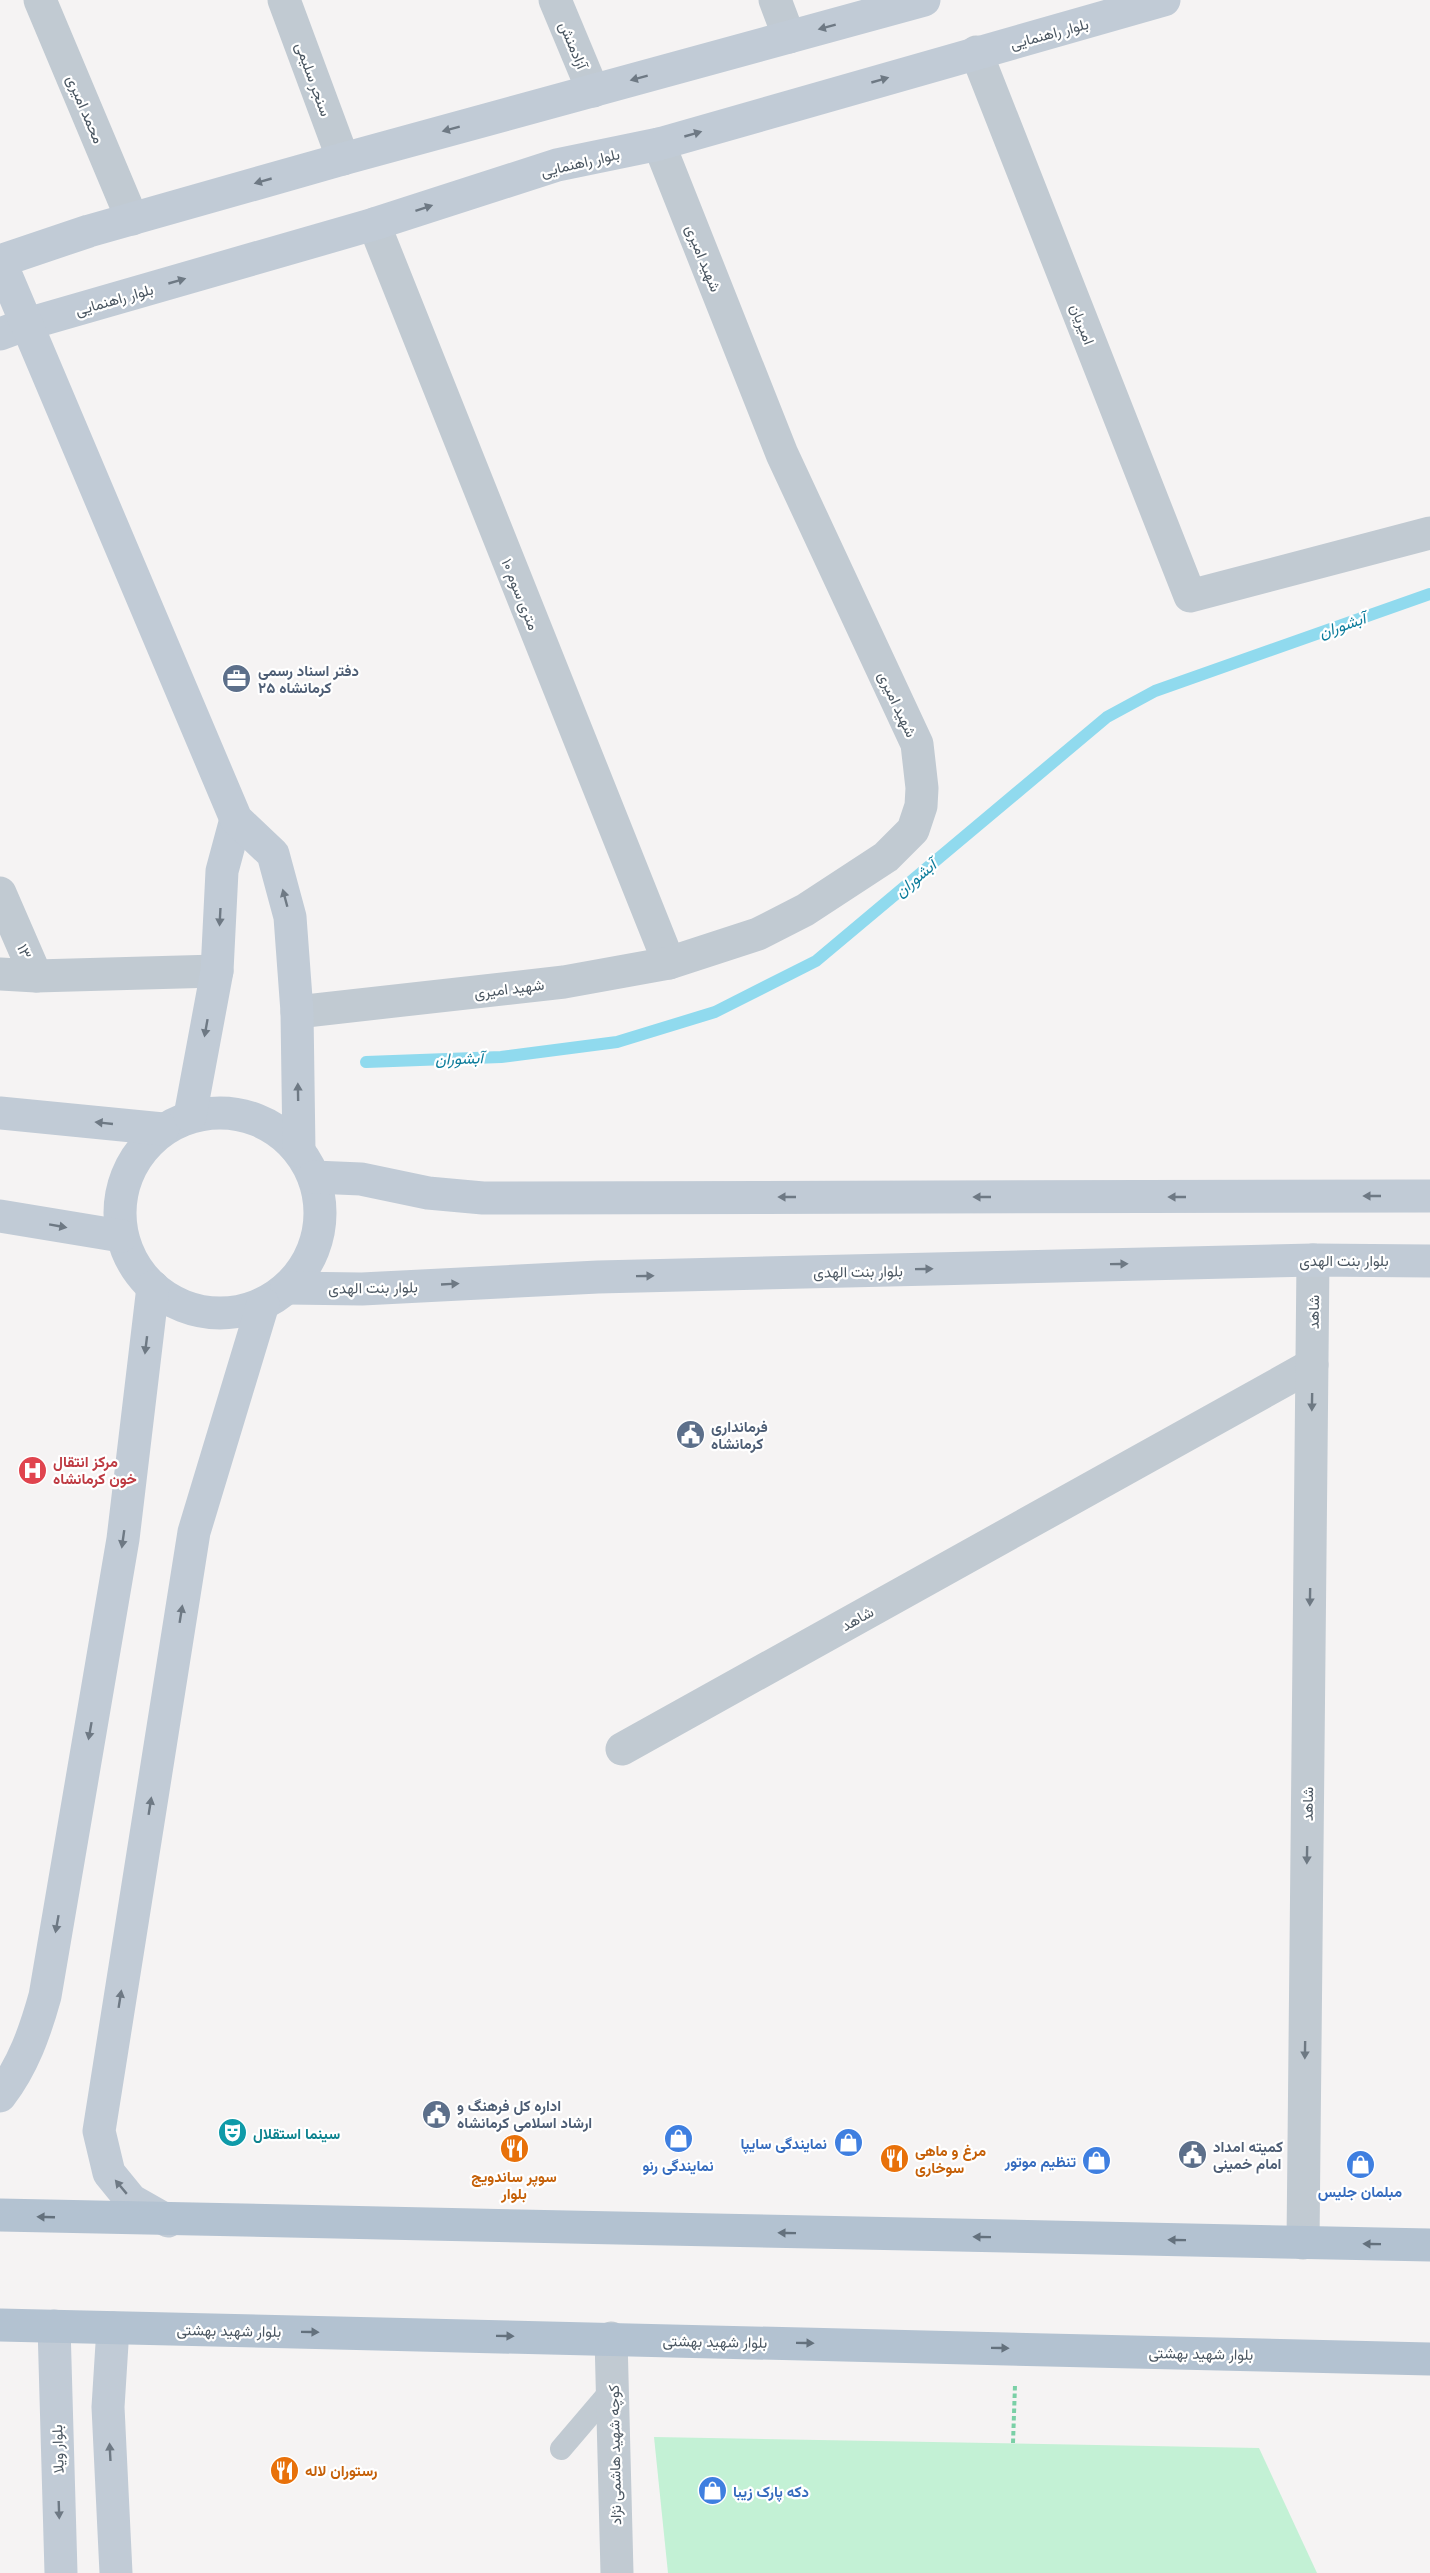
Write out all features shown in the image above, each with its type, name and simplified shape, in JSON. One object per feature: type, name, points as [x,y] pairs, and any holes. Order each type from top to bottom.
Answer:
[{"type":"main road","points":[[236,819],[222,871],[217,971],[176,1123],[140,1150],[125,1176],[119,1206],[121,1236],[134,1265],[153,1287],[177,1304],[205,1312],[234,1313],[275,1296],[306,1265],[318,1237],[320,1206],[307,1164],[290,917],[273,854],[236,819],[13,329],[0,261],[132,219],[343,159],[924,0]]},
{"type":"main road","name":"بلوار راهنمایی","points":[[13,329],[374,224],[557,165],[658,144],[1164,0]]},
{"type":"main road","points":[[0,1113],[176,1123],[220,1112],[250,1116],[278,1130],[307,1164],[361,1179],[428,1193],[483,1198],[1430,1196]]},
{"type":"main road","points":[[0,1216],[121,1236]]},
{"type":"main road","name":"بلوار بنت الهدی","points":[[275,1296],[362,1289],[598,1277],[1313,1260],[1430,1261]]},
{"type":"main road","points":[[0,2096],[24,2057],[36,2030],[45,1996],[123,1539],[153,1287]]},
{"type":"main road","points":[[168,2220],[132,2200],[109,2173],[99,2130],[194,1532],[275,1296]]},
{"type":"main road","points":[[0,2215],[1430,2245]]},
{"type":"main road","name":"بلوار شهید بهشتی","points":[[0,2325],[1430,2359]]},
{"type":"main road","name":"بلوار ویلا","points":[[54,2326],[61,2573]]},
{"type":"main road","points":[[113,2328],[108,2407],[116,2573]]},
{"type":"main road","points":[[56,2406],[108,2407]]},
{"type":"street","name":"محمد امیری","points":[[40,0],[132,219]]},
{"type":"street","name":"سنجر سلیمی","points":[[284,0],[343,159]]},
{"type":"street","name":"آزادمنش","points":[[555,0],[593,90]]},
{"type":"street","points":[[775,0],[789,37]]},
{"type":"street","name":"امیریان","points":[[976,52],[1190,596],[1430,533]]},
{"type":"street","name":"شهید امیری","points":[[297,1012],[564,982],[669,963],[758,934],[805,910],[886,857],[913,830],[921,806],[922,788],[917,744],[782,454],[658,144]]},
{"type":"street","name":"۱۰ متری سوم","points":[[374,224],[669,963]]},
{"type":"street","name":"۱۳","points":[[0,893],[36,976]]},
{"type":"street","points":[[0,974],[36,976],[217,971]]},
{"type":"street","name":"شاهد","points":[[1303,2243],[1313,1260]]},
{"type":"street","name":"شاهد","points":[[622,1749],[1312,1365]]},
{"type":"street","name":"کوچه شهید هاشمی نژاد","points":[[611,2338],[617,2573]]},
{"type":"lane","points":[[561,2449],[613,2388]]},
{"type":"path","points":[[1013,2444],[1016,2348]]},
{"type":"green space","points":[[654,2437],[1259,2448],[1317,2573],[668,2573]]},
{"type":"waterway","name":"آبشوران","points":[[366,1062],[501,1057],[617,1042],[715,1012],[816,961],[1107,717],[1155,691],[1430,594]]},
{"type":"place","name":"دفتر اسناد رسمی ۲۵ کرمانشاه","points":[[237,679]]},
{"type":"place","name":"فرمانداری کرمانشاه","points":[[690,1435]]},
{"type":"place","name":"مرکز انتقال خون کرمانشاه","points":[[32,1470]]},
{"type":"place","name":"اداره کل فرهنگ و ارشاد اسلامی کرمانشاه","points":[[436,2114]]},
{"type":"place","name":"سینما استقلال","points":[[232,2133]]},
{"type":"place","name":"نمایندگی رنو","points":[[678,2138]]},
{"type":"place","name":"نمایندگی سایپا","points":[[848,2143]]},
{"type":"place","name":"سوپر ساندویج بلوار","points":[[514,2149]]},
{"type":"place","name":"کمیته امداد امام خمینی","points":[[1192,2155]]},
{"type":"place","name":"مرغ و ماهی سوخاری","points":[[894,2159]]},
{"type":"place","name":"تنظیم موتور","points":[[1097,2161]]},
{"type":"place","name":"مبلمان جلیس","points":[[1360,2164]]},
{"type":"place","name":"رستوران لاله","points":[[284,2470]]},
{"type":"place","name":"دکه پارک زیبا","points":[[712,2491]]}]
